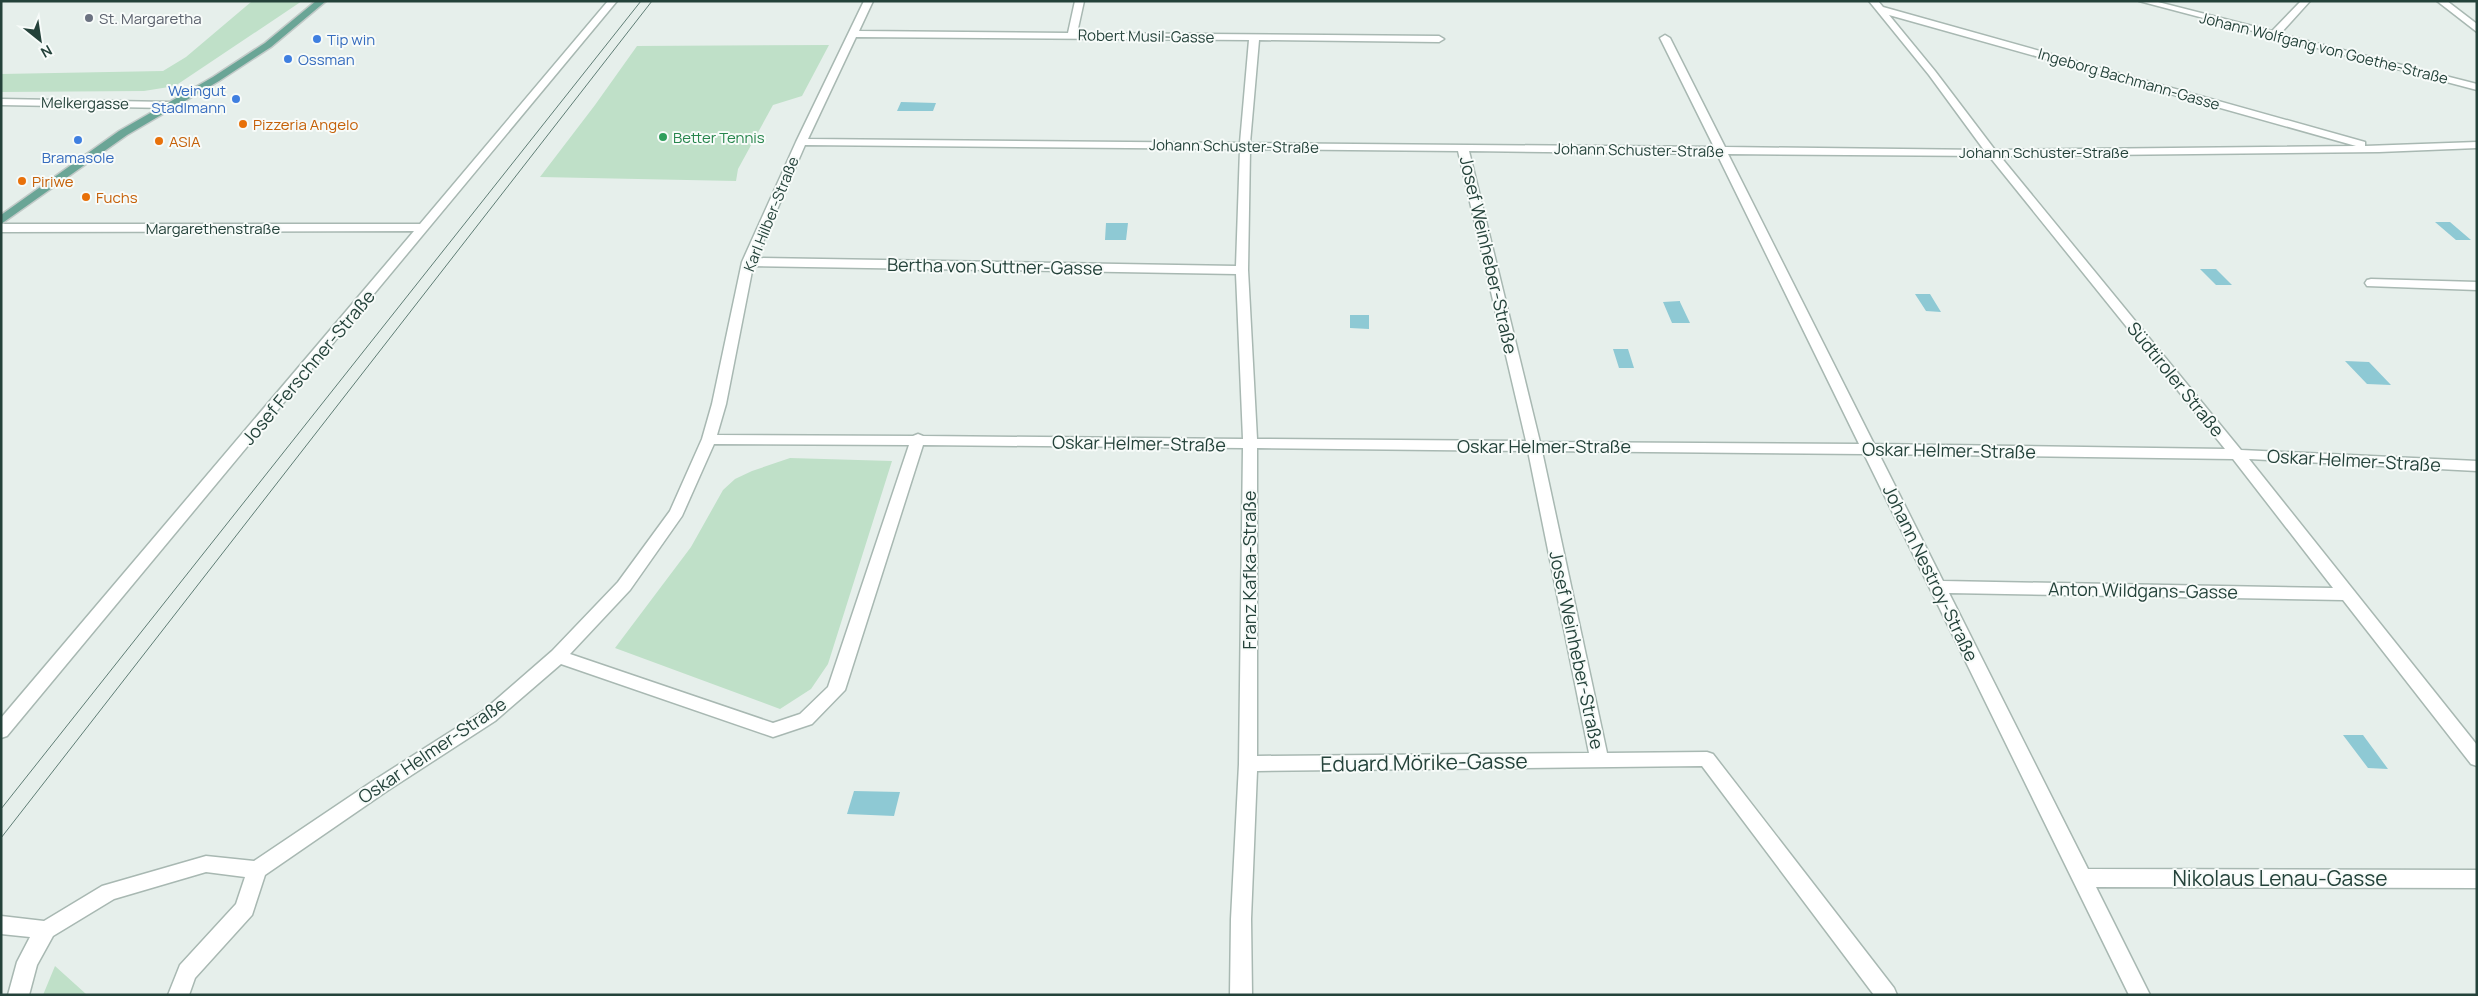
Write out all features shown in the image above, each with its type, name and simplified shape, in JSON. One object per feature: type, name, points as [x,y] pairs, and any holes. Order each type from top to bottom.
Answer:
[{"type":"main road","points":[[1,221],[123,133],[216,79],[268,45],[322,1]]},
{"type":"street","name":"Josef Ferschner-Straße","points":[[1,730],[614,1]]},
{"type":"street","name":"Karl Hilber-Straße","points":[[709,438],[719,404],[748,262],[800,142],[869,1]]},
{"type":"street","points":[[1072,35],[1080,1]]},
{"type":"street","name":"Johann Wolfgang von Goethe-Straße","points":[[2143,1],[2477,87]]},
{"type":"street","points":[[2274,35],[2306,1]]},
{"type":"street","points":[[2441,1],[2477,29]]},
{"type":"street","name":"Ingeborg Bachmann-Gasse","points":[[1876,5],[2379,149]]},
{"type":"street","name":"Südtiroler Straße","points":[[1876,5],[1932,73],[1992,153],[2237,454],[2477,760]]},
{"type":"street","name":"Robert Musil-Gasse","points":[[853,34],[1439,39]]},
{"type":"street","name":"Franz Kafka-Straße","points":[[1241,995],[1248,764],[1250,445],[1242,270],[1245,146],[1254,38]]},
{"type":"street","name":"Johann Nestroy-Straße","points":[[1665,38],[2140,995]]},
{"type":"street","name":"Melkergasse","points":[[1,102],[169,105]]},
{"type":"street","name":"Johann Schuster-Straße","points":[[800,142],[1992,153],[2379,149],[2477,145]]},
{"type":"street","name":"Josef Weinheber-Straße","points":[[1463,148],[1534,446],[1600,760],[1706,759],[1887,995]]},
{"type":"street","name":"Margarethenstraße","points":[[1,228],[425,228]]},
{"type":"street","name":"Bertha von Suttner-Gasse","points":[[748,262],[1242,270]]},
{"type":"street","points":[[2371,283],[2477,286]]},
{"type":"street","name":"Oskar Helmer-Straße","points":[[257,870],[380,786],[490,716],[558,656],[624,586],[677,512],[709,438],[2237,454],[2477,466]]},
{"type":"street","points":[[558,656],[773,730],[806,719],[836,690],[918,439]]},
{"type":"street","name":"Anton Wildgans-Gasse","points":[[1938,587],[2348,594]]},
{"type":"street","name":"Eduard Mörike-Gasse","points":[[1248,764],[1600,760]]},
{"type":"street","points":[[18,995],[27,962],[46,930],[109,892],[206,864],[257,870],[245,909],[187,972],[178,995]]},
{"type":"street","name":"Nikolaus Lenau-Gasse","points":[[2082,878],[2477,879]]},
{"type":"street","points":[[1,925],[46,930]]},
{"type":"green space","points":[[302,1],[175,86],[144,91],[1,92],[1,74],[163,71],[186,57],[251,2]]},
{"type":"green space","name":"Better Tennis","points":[[829,45],[802,96],[773,105],[738,169],[736,181],[540,177],[637,46]]},
{"type":"green space","points":[[790,458],[892,461],[828,664],[811,689],[780,709],[615,648],[691,547],[723,490],[735,479]]},
{"type":"green space","points":[[55,966],[86,994],[87,995],[43,995]]},
{"type":"water","points":[[901,102],[936,103],[933,111],[897,111]]},
{"type":"water","points":[[2435,222],[2450,222],[2471,240],[2456,240]]},
{"type":"water","points":[[1106,223],[1128,223],[1126,240],[1105,240]]},
{"type":"water","points":[[2200,269],[2216,269],[2232,285],[2216,285]]},
{"type":"water","points":[[1915,294],[1930,294],[1941,312],[1926,311]]},
{"type":"water","points":[[1680,301],[1690,323],[1672,323],[1663,302]]},
{"type":"water","points":[[1350,315],[1369,315],[1369,329],[1350,328]]},
{"type":"water","points":[[1613,349],[1628,349],[1634,368],[1619,368]]},
{"type":"water","points":[[2345,361],[2369,362],[2391,385],[2367,384]]},
{"type":"water","points":[[2343,735],[2363,735],[2388,769],[2368,768]]},
{"type":"water","points":[[854,791],[900,792],[894,816],[847,814]]},
{"type":"tram line","points":[[1,809],[641,1]]},
{"type":"tram line","points":[[1,838],[652,1]]},
{"type":"place","name":"St. Margaretha","points":[[89,18]]},
{"type":"place","name":"Tip win","points":[[317,39]]},
{"type":"place","name":"Ossman","points":[[288,59]]},
{"type":"place","name":"Weingut Stadlmann","points":[[236,99]]},
{"type":"place","name":"Pizzeria Angelo","points":[[243,124]]},
{"type":"place","name":"Better Tennis","points":[[663,137]]},
{"type":"place","name":"Bramasole","points":[[78,140]]},
{"type":"place","name":"ASIA","points":[[159,141]]},
{"type":"place","name":"Piriwe","points":[[22,181]]},
{"type":"place","name":"Fuchs","points":[[86,197]]}]
